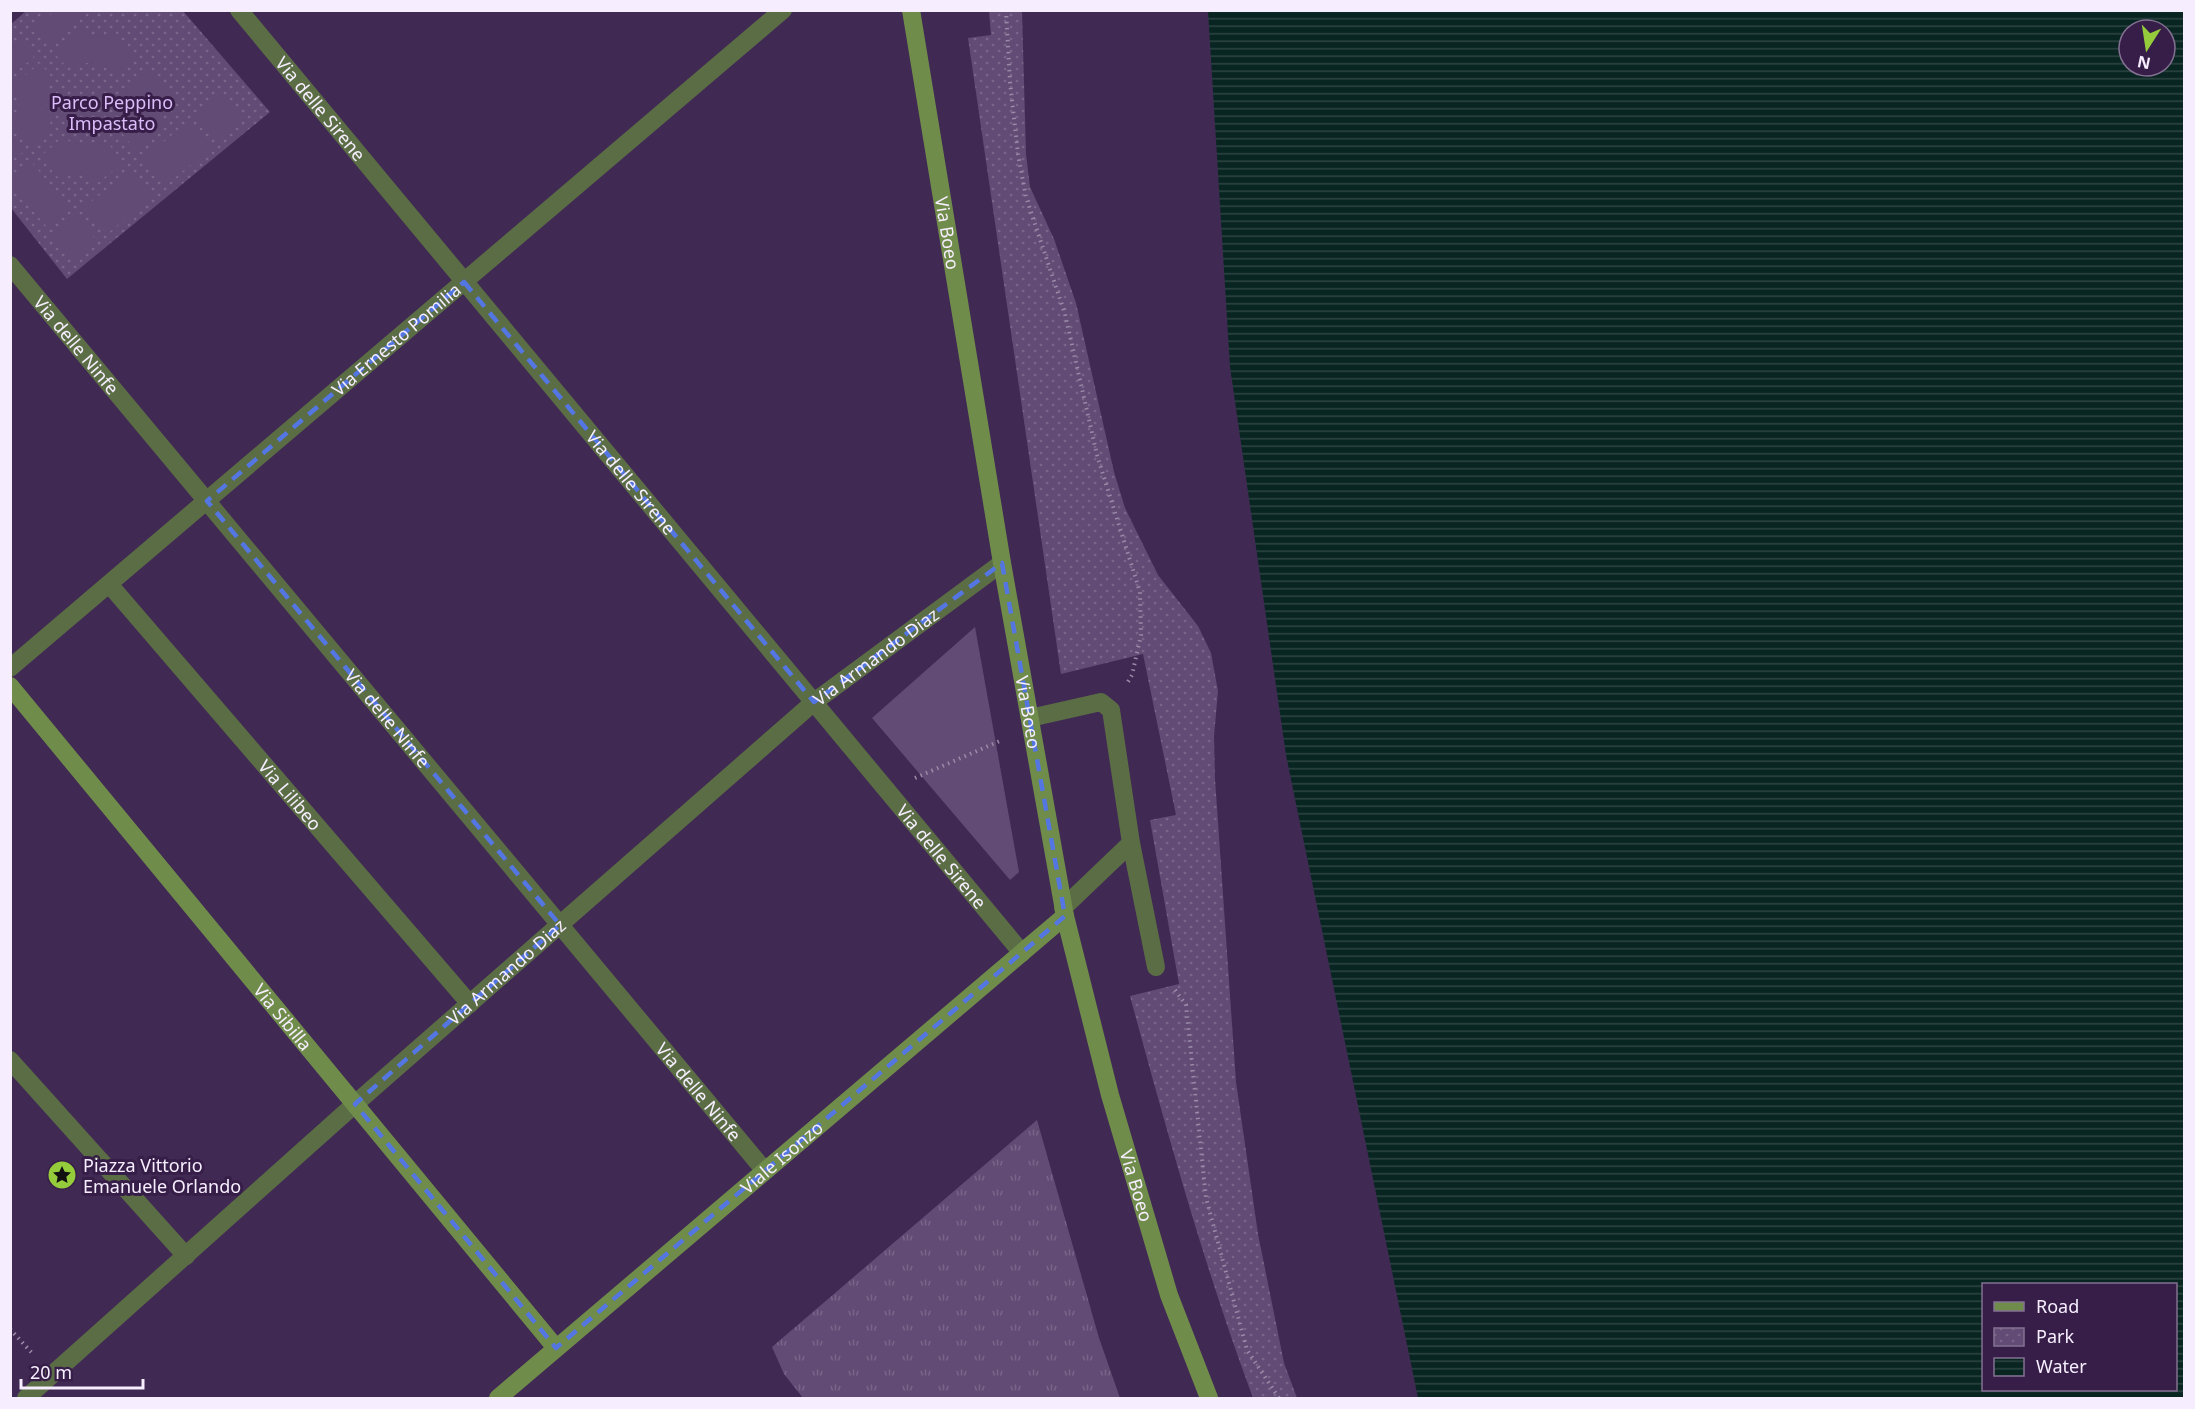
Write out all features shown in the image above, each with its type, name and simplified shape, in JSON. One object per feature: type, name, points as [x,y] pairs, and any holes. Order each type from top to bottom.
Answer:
[{"type":"street","name":"Via delle Sirene","points":[[239,10],[1022,953]]},
{"type":"street","name":"Via Ernesto Pomilia","points":[[10,668],[783,10]]},
{"type":"street","name":"Via Boeo","points":[[911,10],[1002,563],[1064,912],[1110,1095],[1169,1295],[1209,1398]]},
{"type":"street","name":"Via delle Ninfe","points":[[10,265],[765,1171]]},
{"type":"street","name":"Via Armando Diaz","points":[[26,1398],[355,1104],[814,702],[1002,563]]},
{"type":"street","name":"Via Lilibeo","points":[[110,584],[470,1004]]},
{"type":"street","name":"Via Sibilla","points":[[10,686],[556,1348]]},
{"type":"street","points":[[1030,718],[1101,702],[1111,710],[1131,843],[1156,967]]},
{"type":"street","points":[[1064,912],[1131,843]]},
{"type":"street","name":"Viale Isonzo","points":[[498,1398],[1022,953],[1064,912]]},
{"type":"street","points":[[10,1060],[186,1256]]},
{"type":"path","points":[[1006,10],[1018,154],[1026,197],[1065,314],[1096,454],[1140,592],[1141,635],[1132,675],[1111,710]]},
{"type":"path","points":[[912,778],[1002,740]]},
{"type":"path","points":[[1156,967],[1186,1005],[1206,1198],[1247,1350],[1279,1398]]},
{"type":"highlighted area","points":[[464,282],[814,702],[1002,563],[1065,916],[556,1348],[355,1104],[560,925],[207,501]]},
{"type":"green space","points":[[56,10],[89,11],[48,45],[34,29]]},
{"type":"green space","name":"Parco Peppino Impastato","points":[[26,11],[183,11],[270,112],[67,279],[11,208],[10,25]]},
{"type":"green space","points":[[989,11],[1022,11],[1026,154],[1030,187],[1054,239],[1076,303],[1114,472],[1125,508],[1158,575],[1198,626],[1211,653],[1218,691],[1214,736],[1215,779],[1236,1082],[1258,1234],[1284,1363],[1297,1398],[1253,1398],[1202,1249],[1130,996],[1179,984],[1150,820],[1176,815],[1143,654],[1061,674],[968,38],[991,35]]},
{"type":"green space","points":[[82,28],[90,36],[106,37],[114,31],[136,56],[116,73],[104,66],[92,63],[80,63],[67,67],[53,52]]},
{"type":"green space","points":[[20,41],[34,57],[11,76],[11,49]]},
{"type":"green space","points":[[40,63],[53,79],[46,103],[52,127],[30,145],[11,121],[11,118],[20,110],[19,96],[12,87]]},
{"type":"green space","points":[[146,68],[167,93],[159,100],[155,114],[166,126],[136,150],[120,131],[128,109],[125,86]]},
{"type":"green space","points":[[220,94],[243,120],[219,141],[197,114]]},
{"type":"green space","points":[[190,120],[212,147],[166,185],[143,159]]},
{"type":"green space","points":[[11,137],[23,152],[10,161]]},
{"type":"green space","points":[[62,138],[84,145],[107,142],[123,162],[95,185],[85,173],[73,172],[62,182],[40,157]]},
{"type":"green space","points":[[32,163],[69,207],[46,226],[11,185],[11,181]]},
{"type":"green space","points":[[130,170],[152,196],[107,234],[84,208]]},
{"type":"green space","points":[[76,215],[98,242],[75,261],[53,235]]},
{"type":"green space","points":[[975,627],[1019,872],[1010,880],[872,718]]},
{"type":"green space","points":[[1037,1120],[1099,1338],[1120,1398],[803,1398],[784,1374],[772,1347]]},
{"type":"water","points":[[1208,11],[2184,11],[2184,1398],[1418,1398],[1286,755],[1230,367]]},
{"type":"place","name":"Piazza Vittorio Emanuele Orlando","points":[[62,1175]]}]
